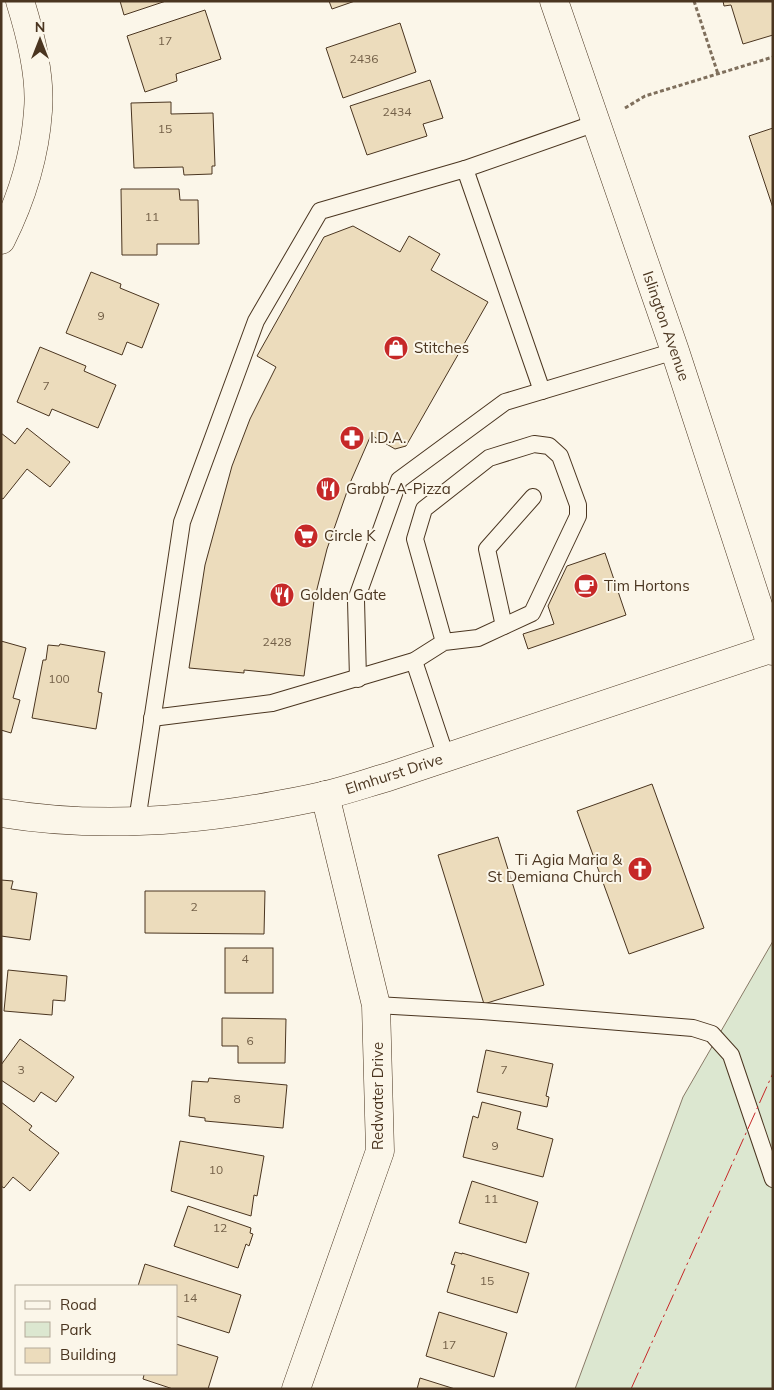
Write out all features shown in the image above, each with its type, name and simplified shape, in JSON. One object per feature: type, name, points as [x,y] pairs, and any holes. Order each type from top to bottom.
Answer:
[{"type":"street","points":[[1,240],[16,211],[26,176],[31,158],[38,110],[36,72],[29,29],[20,1]]},
{"type":"street","name":"Islington Avenue","points":[[554,1],[675,351],[772,650]]},
{"type":"street","name":"Elmhurst Drive","points":[[1,813],[35,819],[110,822],[180,819],[254,809],[325,796],[772,650]]},
{"type":"street","name":"Redwater Drive","points":[[296,1389],[380,1152],[376,1005],[325,796]]},
{"type":"lane","points":[[137,821],[182,522],[256,321],[320,211],[465,169],[596,123]]},
{"type":"lane","points":[[465,169],[542,391]]},
{"type":"lane","points":[[358,679],[356,600],[399,480],[505,402],[675,351]]},
{"type":"lane","points":[[152,718],[272,702],[358,679],[414,661],[444,642],[478,638],[532,613],[578,516],[578,505],[560,456],[549,446],[534,444],[489,458],[424,509],[415,540],[444,642]]},
{"type":"lane","points":[[504,626],[487,549],[533,497]]},
{"type":"lane","points":[[414,661],[446,758]]},
{"type":"lane","points":[[376,1005],[482,1011],[693,1028],[712,1034],[731,1055],[773,1179]]},
{"type":"path","points":[[694,1],[718,74]]},
{"type":"path","points":[[596,123],[645,96],[773,57]]},
{"type":"green space","points":[[773,941],[773,1389],[575,1389],[683,1097]]},
{"type":"building","points":[[120,1],[166,1],[124,15]]},
{"type":"building","points":[[329,1],[355,1],[332,9]]},
{"type":"building","points":[[723,1],[773,1],[773,35],[743,44],[731,5],[724,6]]},
{"type":"building","points":[[205,10],[221,59],[176,74],[177,81],[145,92],[127,36]]},
{"type":"building","points":[[400,23],[416,72],[343,98],[326,48]]},
{"type":"building","points":[[430,80],[443,118],[423,124],[427,136],[367,155],[350,106]]},
{"type":"building","points":[[171,102],[171,114],[213,113],[215,166],[212,166],[212,174],[184,175],[183,167],[134,168],[131,103]]},
{"type":"building","points":[[773,128],[773,208],[749,136]]},
{"type":"building","points":[[121,189],[179,189],[180,200],[198,200],[199,244],[157,244],[157,255],[122,255]]},
{"type":"building","points":[[353,226],[400,252],[409,236],[440,254],[431,270],[488,302],[406,446],[395,449],[371,435],[350,483],[327,549],[314,601],[304,676],[244,670],[244,673],[189,668],[205,565],[232,466],[250,419],[276,367],[257,356],[324,237]]},
{"type":"building","points":[[91,272],[121,284],[120,288],[159,304],[142,348],[127,342],[122,355],[66,333]]},
{"type":"building","points":[[40,347],[86,366],[84,371],[116,385],[98,428],[52,409],[49,416],[17,402]]},
{"type":"building","points":[[27,428],[70,462],[50,487],[27,469],[3,499],[1,498],[1,433],[15,444]]},
{"type":"building","name":"Tim Hortons","points":[[605,553],[626,615],[528,649],[523,634],[554,624],[548,606],[567,566]]},
{"type":"building","points":[[1,641],[26,648],[13,698],[20,700],[11,733],[1,730]]},
{"type":"building","points":[[60,644],[105,652],[98,692],[102,693],[96,729],[32,718],[43,660],[46,660],[48,645],[59,646]]},
{"type":"building","name":"Ti Agia Maria & St Demiana Church","points":[[652,784],[704,928],[629,954],[577,811]]},
{"type":"building","points":[[498,837],[544,985],[484,1004],[438,855]]},
{"type":"building","points":[[1,880],[13,881],[11,889],[37,893],[30,940],[1,936]]},
{"type":"building","points":[[145,891],[265,891],[264,934],[145,933]]},
{"type":"building","points":[[225,948],[273,948],[273,993],[225,993]]},
{"type":"building","points":[[8,970],[67,976],[65,1001],[53,1000],[52,1015],[4,1011]]},
{"type":"building","points":[[222,1018],[286,1019],[285,1063],[238,1063],[238,1046],[222,1046]]},
{"type":"building","points":[[20,1039],[74,1077],[56,1102],[41,1092],[34,1102],[1,1080],[1,1065]]},
{"type":"building","points":[[486,1050],[553,1064],[546,1096],[549,1097],[547,1107],[477,1092]]},
{"type":"building","points":[[209,1078],[287,1085],[283,1128],[205,1121],[205,1118],[189,1116],[192,1081],[208,1082]]},
{"type":"building","points":[[1,1102],[32,1126],[29,1130],[59,1153],[30,1191],[13,1177],[4,1188],[1,1186]]},
{"type":"building","points":[[482,1102],[521,1112],[517,1129],[553,1139],[543,1177],[463,1157],[473,1116],[478,1118]]},
{"type":"building","points":[[180,1141],[264,1156],[257,1196],[254,1195],[251,1216],[171,1191]]},
{"type":"building","points":[[472,1181],[538,1202],[526,1243],[459,1223]]},
{"type":"building","points":[[188,1206],[251,1228],[250,1233],[253,1234],[249,1246],[246,1244],[238,1268],[174,1246]]},
{"type":"building","points":[[455,1252],[529,1273],[517,1313],[447,1292],[455,1265],[451,1264]]},
{"type":"building","points":[[145,1264],[241,1295],[229,1333],[178,1317],[178,1285],[138,1285]]},
{"type":"building","points":[[439,1312],[507,1333],[494,1377],[426,1356]]},
{"type":"building","points":[[178,1345],[218,1357],[208,1389],[173,1389],[143,1379],[144,1375],[178,1375]]},
{"type":"building","points":[[420,1378],[455,1389],[417,1389]]},
{"type":"power","points":[[631,1389],[773,1073]]},
{"type":"place","name":"Stitches","points":[[396,348]]},
{"type":"place","name":"I.D.A.","points":[[352,438]]},
{"type":"place","name":"Grabb-A-Pizza","points":[[328,489]]},
{"type":"place","name":"Circle K","points":[[306,536]]},
{"type":"place","name":"Tim Hortons","points":[[586,586]]},
{"type":"place","name":"Golden Gate","points":[[282,595]]},
{"type":"place","name":"Ti Agia Maria & St Demiana Church","points":[[640,869]]}]
